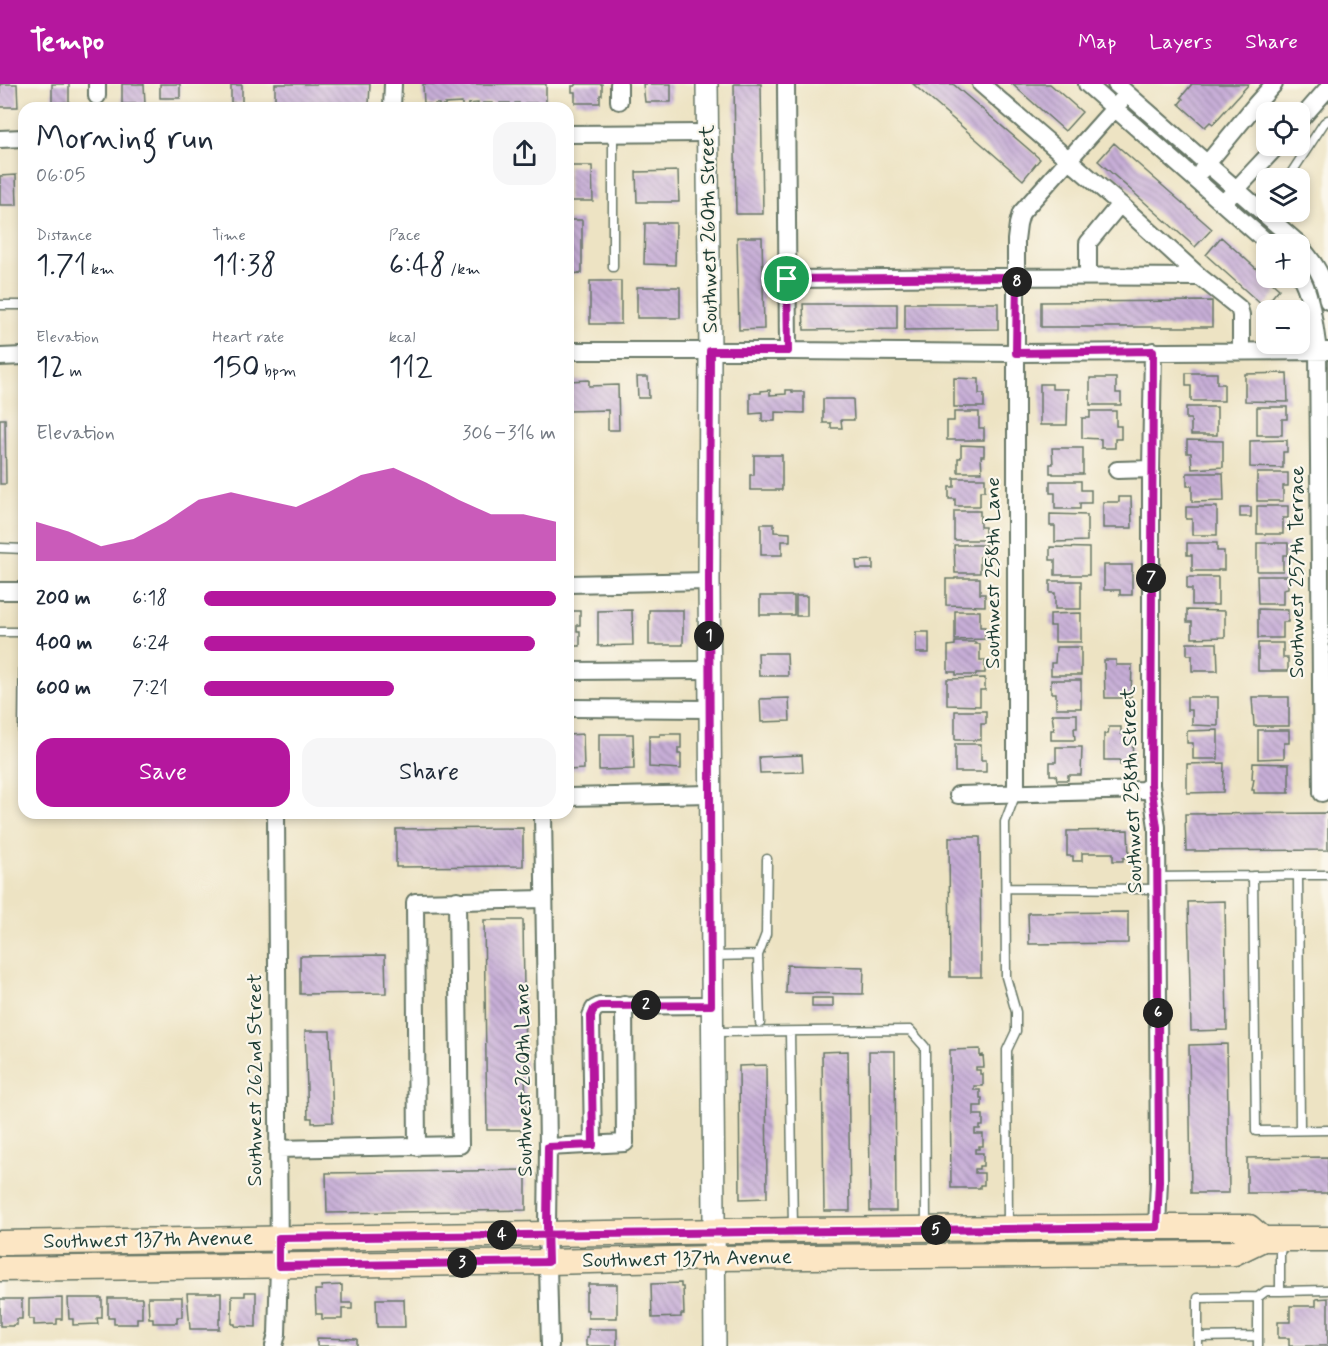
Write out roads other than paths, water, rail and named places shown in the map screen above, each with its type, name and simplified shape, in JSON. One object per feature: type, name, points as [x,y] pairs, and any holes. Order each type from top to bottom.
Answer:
[{"type":"main road","name":"Southwest 137th Avenue","points":[[0,1243],[794,1230],[1157,1227],[1249,1227],[1274,1239]]},
{"type":"main road","name":"Southwest 137th Avenue","points":[[0,1269],[1234,1253],[1274,1239],[1328,1239]]},
{"type":"street","points":[[392,102],[393,84]]},
{"type":"street","name":"Southwest 260th Street","points":[[707,84],[710,351],[711,1005],[715,1346]]},
{"type":"street","points":[[786,84],[788,351]]},
{"type":"street","points":[[981,84],[1120,204],[1200,277],[1239,308],[1241,351]]},
{"type":"street","points":[[1087,84],[1257,234]]},
{"type":"street","points":[[1194,179],[1274,84]]},
{"type":"street","points":[[1310,108],[1328,88]]},
{"type":"street","points":[[1122,89],[1236,190],[1256,201]]},
{"type":"street","name":"Southwest 258th Lane","points":[[1016,793],[1016,240],[1018,224],[1021,213],[1114,108],[1122,89]]},
{"type":"street","points":[[574,134],[707,133]]},
{"type":"street","points":[[0,139],[18,138]]},
{"type":"street","points":[[1222,204],[1268,156]]},
{"type":"street","points":[[1088,275],[1088,243],[1120,204]]},
{"type":"street","points":[[1278,222],[1289,234]]},
{"type":"street","points":[[1310,258],[1321,274],[1328,301]]},
{"type":"street","points":[[787,279],[1088,275],[1200,277]]},
{"type":"street","name":"Southwest 257th Terrace","points":[[1305,288],[1323,351],[1324,717],[1322,793]]},
{"type":"street","points":[[574,351],[1016,353],[1323,351]]},
{"type":"street","name":"Southwest 258th Street","points":[[1153,351],[1151,785],[1157,827],[1159,1169],[1157,1227]]},
{"type":"street","points":[[0,357],[18,356]]},
{"type":"street","points":[[1117,470],[1151,469]]},
{"type":"street","points":[[574,584],[709,581]]},
{"type":"street","points":[[0,591],[18,591]]},
{"type":"street","points":[[574,671],[709,670]]},
{"type":"street","points":[[574,708],[710,709]]},
{"type":"street","points":[[957,795],[1143,790],[1151,785]]},
{"type":"street","points":[[574,796],[710,794]]},
{"type":"street","name":"Southwest 262nd Street","points":[[274,1346],[277,1334],[279,1266],[276,819]]},
{"type":"street","name":"Southwest 260th Lane","points":[[543,819],[550,1346]]},
{"type":"street","points":[[417,1147],[416,902],[544,899]]},
{"type":"street","points":[[278,1149],[460,1145],[457,900]]},
{"type":"street","points":[[548,1147],[625,1143],[624,1005]]},
{"type":"street","points":[[593,1145],[591,1016],[594,1009],[600,1006],[624,1005],[711,1005]]},
{"type":"lane","points":[[1295,168],[1328,120]]},
{"type":"lane","points":[[613,133],[613,267]]},
{"type":"lane","points":[[0,305],[18,305]]},
{"type":"lane","points":[[0,549],[18,549]]},
{"type":"lane","points":[[0,632],[18,631]]},
{"type":"lane","points":[[1008,1229],[1007,1050],[1016,1031],[1016,1012],[1006,976],[1005,822],[1016,793]]},
{"type":"lane","points":[[760,1023],[758,955],[766,934],[767,859]]},
{"type":"lane","points":[[1298,875],[1300,1130]]},
{"type":"lane","points":[[1006,888],[1157,883],[1253,876],[1328,875]]},
{"type":"lane","points":[[1253,876],[1256,1131],[1328,1130]]},
{"type":"lane","points":[[711,956],[758,955]]},
{"type":"lane","points":[[712,1032],[910,1030],[925,1047],[926,1230]]},
{"type":"lane","points":[[790,1032],[794,1230]]},
{"type":"lane","points":[[1274,1239],[1280,1253],[1280,1291]]},
{"type":"lane","points":[[1258,1336],[1198,1341],[1198,1298],[1258,1297],[1266,1291],[1328,1290]]},
{"type":"lane","points":[[1258,1297],[1258,1346]]}]
